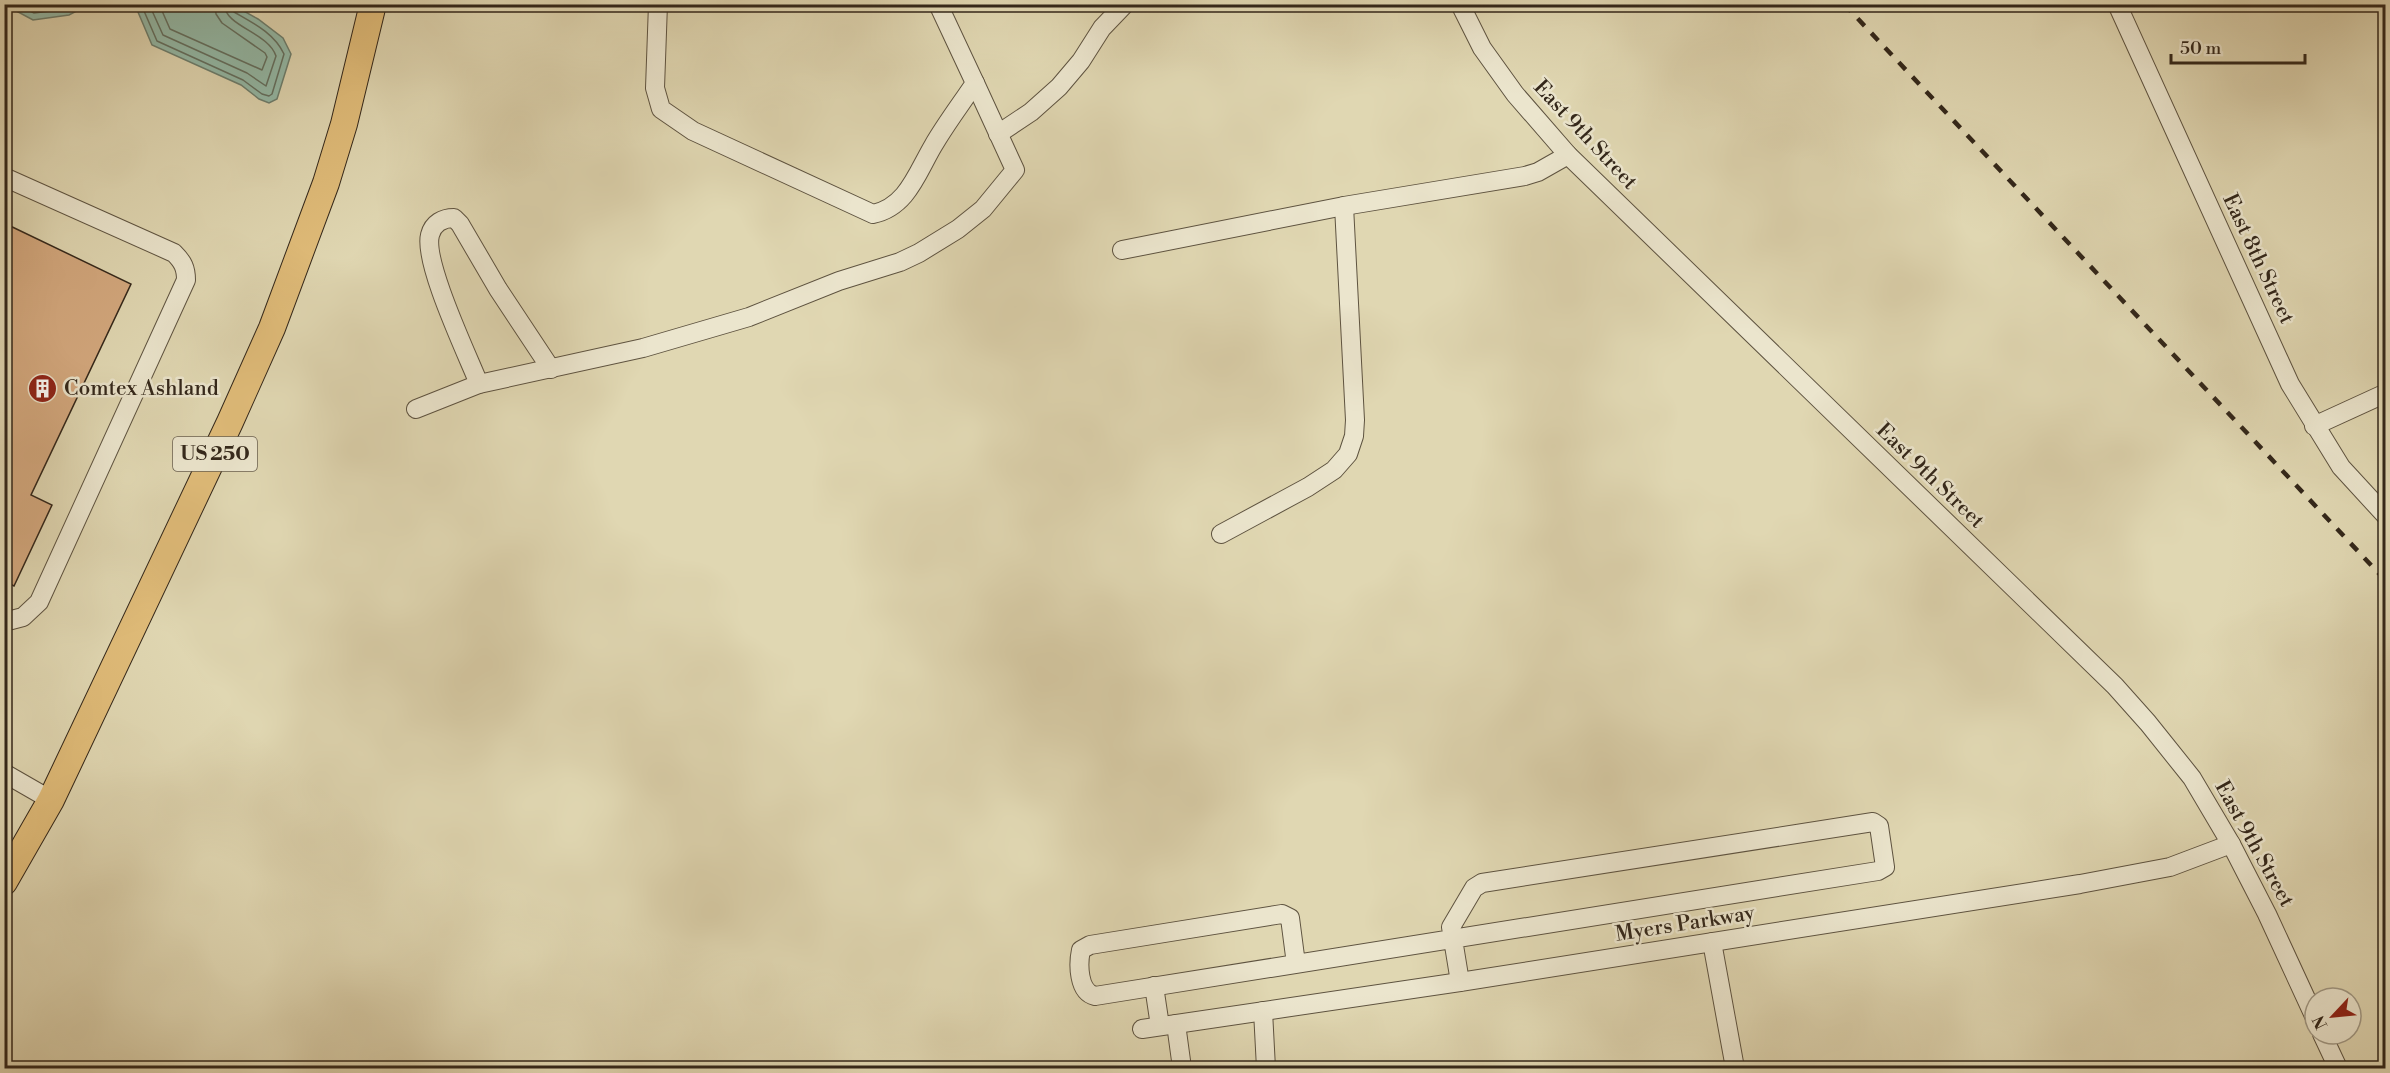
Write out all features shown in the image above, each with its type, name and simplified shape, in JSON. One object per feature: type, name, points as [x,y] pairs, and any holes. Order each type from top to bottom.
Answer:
[{"type":"highway","name":"US 250","points":[[4,882],[51,800],[230,422],[272,328],[326,183],[344,124],[373,4]]},
{"type":"street","points":[[658,4],[655,88],[661,109],[693,131],[873,214],[892,206],[913,185],[933,146],[975,83]]},
{"type":"street","points":[[416,409],[479,384],[644,348],[749,317],[839,281],[900,262],[950,235],[983,209],[1016,170],[938,4]]},
{"type":"street","points":[[998,134],[1024,117],[1059,87],[1081,61],[1102,28],[1125,4]]},
{"type":"street","name":"East 9th Street","points":[[1460,4],[1482,48],[1515,94],[1568,155],[2115,686],[2148,723],[2192,778],[2231,844],[2303,992]]},
{"type":"street","name":"East 8th Street","points":[[2117,4],[2290,384],[2314,426],[2342,467],[2385,516]]},
{"type":"street","points":[[1122,250],[1344,206],[1525,176],[1538,172],[1568,155]]},
{"type":"street","points":[[4,177],[174,253],[182,261],[186,271],[186,280],[39,602],[23,617],[4,622]]},
{"type":"street","points":[[1221,534],[1327,476],[1348,454],[1354,436],[1354,420],[1344,206]]},
{"type":"street","points":[[479,384],[437,280],[431,259],[430,234],[434,226],[444,218],[454,218],[460,224],[503,298],[551,369]]},
{"type":"street","points":[[2314,426],[2385,393]]},
{"type":"street","points":[[4,773],[51,800]]},
{"type":"street","points":[[1296,964],[1290,918],[1282,914],[1090,945],[1081,950],[1079,959],[1083,989],[1095,996],[1154,987],[1296,964],[1453,939],[1878,871],[1885,867],[1879,826],[1873,822],[1482,883],[1474,888],[1451,927],[1453,939],[1460,982]]},
{"type":"street","name":"Myers Parkway","points":[[1142,1029],[1460,982],[2147,873],[2170,867],[2231,844]]},
{"type":"street","points":[[1712,942],[1735,1068]]},
{"type":"street","points":[[1154,987],[1182,1068]]},
{"type":"street","points":[[1263,1011],[1266,1068]]},
{"type":"street","points":[[2328,1046],[2338,1068]]},
{"type":"water","points":[[5,5],[88,5],[69,15],[33,20]]},
{"type":"water","points":[[135,5],[233,5],[258,19],[283,38],[291,54],[277,99],[269,103],[259,99],[241,85],[152,45]]},
{"type":"building","name":"Comtex Ashland","points":[[4,223],[131,284],[31,495],[52,505],[14,586],[4,581]]},
{"type":"railway","points":[[1844,4],[2386,581]]},
{"type":"place","name":"Comtex Ashland","points":[[43,389]]}]
